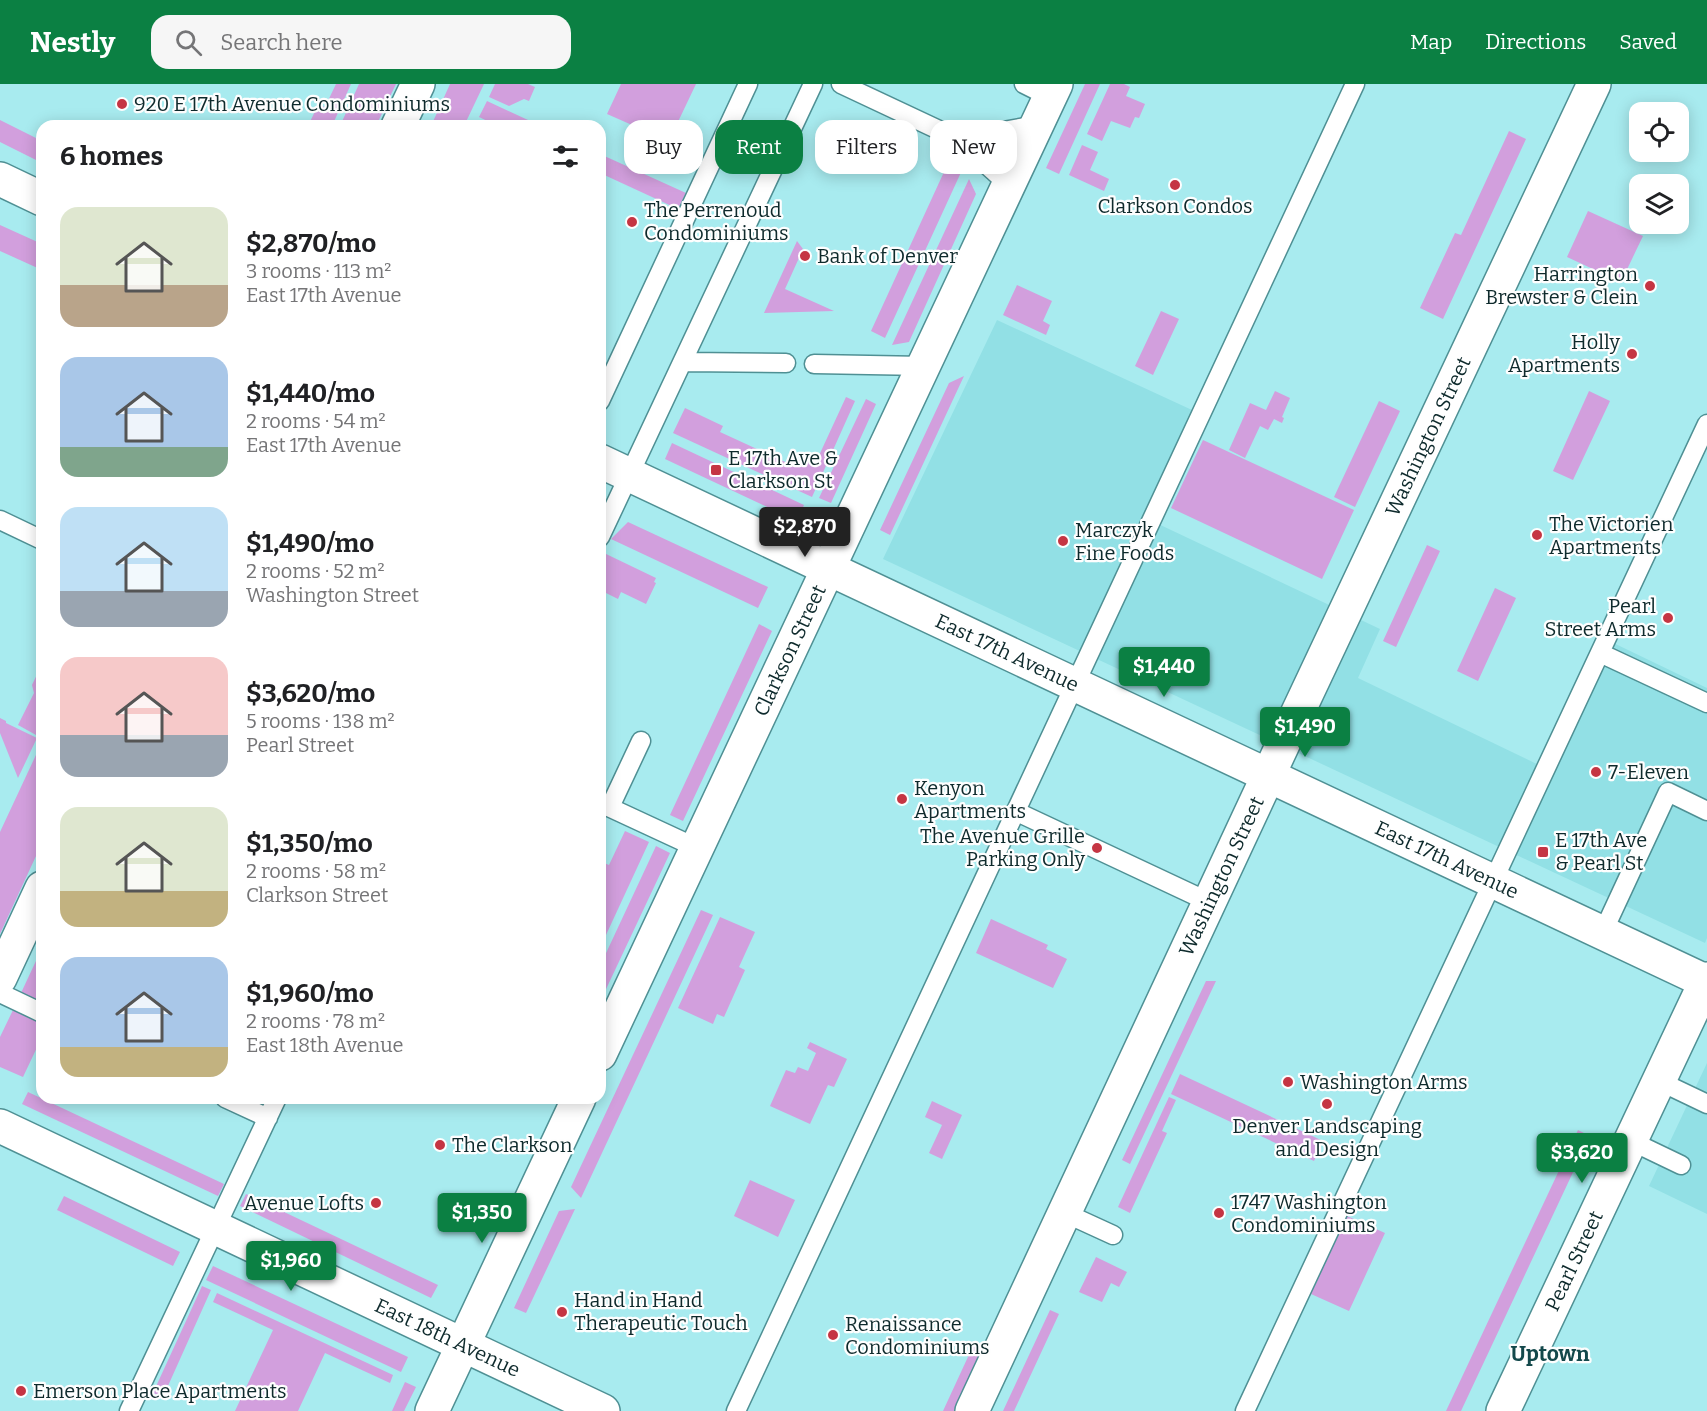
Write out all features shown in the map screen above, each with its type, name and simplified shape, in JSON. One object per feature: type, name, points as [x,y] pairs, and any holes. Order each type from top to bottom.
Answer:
[{"type":"street","points":[[401,120],[418,84]]},
{"type":"street","name":"Washington Street","points":[[972,1411],[1268,775],[1594,84]]},
{"type":"street","name":"Clarkson Street","points":[[606,1041],[1009,185],[1042,97]]},
{"type":"street","points":[[0,179],[36,196]]},
{"type":"street","name":"East 17th Avenue","points":[[606,464],[1707,980]]},
{"type":"street","points":[[0,978],[36,901]]},
{"type":"street","name":"Pearl Street","points":[[1503,1411],[1707,980]]},
{"type":"street","points":[[432,1411],[576,1104]]},
{"type":"street","name":"East 18th Avenue","points":[[0,1126],[603,1411]]},
{"type":"lane","points":[[606,388],[748,84]]},
{"type":"lane","points":[[606,525],[813,84]]},
{"type":"lane","points":[[841,84],[930,126]]},
{"type":"lane","points":[[736,1411],[1355,84]]},
{"type":"lane","points":[[996,120],[1042,97]]},
{"type":"lane","points":[[997,174],[1009,185]]},
{"type":"lane","points":[[682,362],[786,363]]},
{"type":"lane","points":[[814,364],[924,366]]},
{"type":"lane","points":[[1245,1411],[1707,424]]},
{"type":"lane","points":[[0,520],[36,537]]},
{"type":"lane","points":[[1600,653],[1707,703]]},
{"type":"lane","points":[[606,803],[641,741]]},
{"type":"lane","points":[[1603,932],[1668,792],[1707,811]]},
{"type":"lane","points":[[606,805],[697,848]]},
{"type":"lane","points":[[1015,811],[1209,902]]},
{"type":"lane","points":[[0,993],[36,1010]]},
{"type":"lane","points":[[1659,1081],[1707,1104]]},
{"type":"lane","points":[[238,1104],[268,1118]]},
{"type":"lane","points":[[129,1411],[274,1104]]},
{"type":"lane","points":[[1631,1141],[1681,1164]]},
{"type":"lane","points":[[1065,1213],[1113,1235]]},
{"type":"shaded area","points":[[336,84],[351,84],[335,120],[311,120],[318,105],[325,107]]},
{"type":"shaded area","points":[[359,84],[396,84],[379,120],[343,120]]},
{"type":"shaded area","points":[[450,84],[484,84],[467,120],[434,120]]},
{"type":"shaded area","points":[[495,84],[528,84],[535,87],[529,101],[524,99],[509,106],[489,97]]},
{"type":"shaded area","points":[[621,84],[696,84],[679,120],[624,121],[607,114]]},
{"type":"shaded area","points":[[1085,84],[1100,84],[1059,174],[1046,168]]},
{"type":"shaded area","points":[[1110,84],[1124,84],[1130,87],[1126,96],[1145,104],[1139,118],[1135,117],[1130,128],[1111,121],[1102,141],[1087,134]]},
{"type":"shaded area","points":[[487,101],[528,120],[485,120],[479,117]]},
{"type":"shaded area","points":[[0,120],[36,138],[36,160],[0,142]]},
{"type":"shaded area","points":[[1509,131],[1526,139],[1443,319],[1420,308],[1455,233],[1461,235]]},
{"type":"shaded area","points":[[1082,145],[1098,152],[1090,170],[1109,179],[1104,191],[1069,175]]},
{"type":"shaded area","points":[[606,157],[624,165],[624,174],[644,174],[686,193],[678,209],[606,176]]},
{"type":"shaded area","points":[[943,174],[960,174],[885,338],[871,331]]},
{"type":"shaded area","points":[[969,179],[976,194],[909,342],[892,345]]},
{"type":"shaded area","points":[[1588,211],[1629,230],[1629,234],[1643,236],[1621,282],[1567,257]]},
{"type":"shaded area","points":[[0,225],[36,241],[36,267],[0,251]]},
{"type":"shaded area","points":[[797,241],[803,249],[785,289],[834,311],[764,313]]},
{"type":"shaded area","points":[[1017,285],[1052,301],[1043,321],[1050,325],[1046,335],[1003,315]]},
{"type":"shaded area","points":[[1161,311],[1179,319],[1153,375],[1135,366]]},
{"type":"shaded area","points":[[997,320],[1205,416],[1152,521],[1380,629],[1358,678],[1543,767],[1601,637],[1707,688],[1707,938],[1705,943],[883,559]]},
{"type":"shaded area","points":[[964,376],[890,535],[880,530],[949,383]]},
{"type":"shaded area","points":[[1275,391],[1290,398],[1282,417],[1284,418],[1282,423],[1274,419],[1268,430],[1260,426],[1245,458],[1229,450],[1250,403],[1266,410]]},
{"type":"shaded area","points":[[1589,391],[1610,401],[1573,480],[1553,471]]},
{"type":"shaded area","points":[[846,397],[855,401],[812,497],[673,433],[685,408],[723,426],[720,432],[796,467],[801,455],[816,462]]},
{"type":"shaded area","points":[[866,399],[876,404],[831,503],[819,498]]},
{"type":"shaded area","points":[[1379,401],[1400,411],[1355,507],[1334,497]]},
{"type":"shaded area","points":[[1203,440],[1354,510],[1322,579],[1171,508]]},
{"type":"shaded area","points":[[672,443],[804,505],[797,521],[665,459]]},
{"type":"shaded area","points":[[628,522],[768,587],[758,608],[611,539]]},
{"type":"shaded area","points":[[1427,545],[1440,551],[1396,647],[1383,641]]},
{"type":"shaded area","points":[[606,554],[656,578],[646,604],[621,592],[618,599],[606,593]]},
{"type":"shaded area","points":[[1495,588],[1516,598],[1478,681],[1457,671]]},
{"type":"shaded area","points":[[759,624],[772,631],[683,821],[670,815]]},
{"type":"shaded area","points":[[36,677],[36,735],[18,725],[34,693],[32,685]]},
{"type":"shaded area","points":[[0,718],[36,738],[18,778],[0,733]]},
{"type":"shaded area","points":[[36,755],[36,856],[0,934],[0,832]]},
{"type":"shaded area","points":[[625,831],[649,842],[606,935],[606,864],[609,865]]},
{"type":"shaded area","points":[[656,846],[670,853],[606,989],[606,953]]},
{"type":"shaded area","points":[[701,910],[713,915],[581,1198],[571,1187]]},
{"type":"shaded area","points":[[720,917],[755,932],[739,967],[745,970],[724,1017],[717,1014],[713,1024],[678,1008]]},
{"type":"shaded area","points":[[991,919],[1048,945],[1046,949],[1067,959],[1053,988],[976,953]]},
{"type":"shaded area","points":[[36,961],[36,1000],[21,993]]},
{"type":"shaded area","points":[[1206,981],[1216,981],[1130,1164],[1122,1160]]},
{"type":"shaded area","points":[[13,1010],[36,1020],[36,1050],[23,1077],[0,1067],[0,1037]]},
{"type":"shaded area","points":[[810,1042],[847,1059],[834,1087],[828,1085],[810,1124],[770,1106],[786,1070],[795,1073],[798,1067],[808,1071],[816,1053],[807,1048]]},
{"type":"shaded area","points":[[1707,1063],[1707,1214],[1649,1186]]},
{"type":"shaded area","points":[[1180,1074],[1323,1141],[1314,1161],[1171,1094]]},
{"type":"shaded area","points":[[28,1092],[36,1096],[36,1104],[54,1104],[224,1184],[218,1196],[22,1104]]},
{"type":"shaded area","points":[[1169,1097],[1176,1100],[1162,1131],[1167,1133],[1130,1213],[1118,1207]]},
{"type":"shaded area","points":[[932,1101],[962,1115],[942,1159],[929,1153],[942,1125],[925,1117]]},
{"type":"shaded area","points":[[1578,1130],[1590,1136],[1461,1411],[1446,1411]]},
{"type":"shaded area","points":[[750,1180],[795,1200],[778,1237],[734,1216]]},
{"type":"shaded area","points":[[246,1194],[438,1285],[431,1298],[240,1206]]},
{"type":"shaded area","points":[[64,1196],[180,1252],[173,1266],[57,1210]]},
{"type":"shaded area","points":[[575,1209],[526,1313],[514,1308],[559,1211]]},
{"type":"shaded area","points":[[1347,1216],[1385,1233],[1349,1311],[1311,1294]]},
{"type":"shaded area","points":[[1096,1257],[1127,1272],[1119,1287],[1111,1283],[1102,1302],[1079,1292]]},
{"type":"shaded area","points":[[213,1266],[408,1357],[401,1372],[206,1280]]},
{"type":"shaded area","points":[[202,1286],[211,1290],[163,1397],[153,1393]]},
{"type":"shaded area","points":[[217,1293],[393,1375],[390,1383],[325,1353],[298,1411],[235,1411],[273,1330],[213,1302]]},
{"type":"shaded area","points":[[1050,1310],[1059,1314],[1014,1411],[1003,1411]]},
{"type":"shaded area","points":[[973,1346],[982,1351],[954,1411],[943,1411]]},
{"type":"shaded area","points":[[405,1382],[416,1387],[404,1411],[392,1411]]},
{"type":"place","name":"920 E 17th Avenue Condominiums","points":[[122,104]]},
{"type":"place","name":"Clarkson Condos","points":[[1175,185]]},
{"type":"place","name":"The Perrenoud Condominiums","points":[[632,222]]},
{"type":"place","name":"Bank of Denver","points":[[805,256]]},
{"type":"place","name":"Harrington Brewster & Clein","points":[[1650,286]]},
{"type":"place","name":"Holly Apartments","points":[[1632,354]]},
{"type":"place","name":"E 17th Ave & Clarkson St","points":[[716,470]]},
{"type":"place","name":"The Victorien Apartments","points":[[1537,535]]},
{"type":"place","name":"Marczyk Fine Foods","points":[[1063,541]]},
{"type":"place","name":"Pearl Street Arms","points":[[1668,618]]},
{"type":"place","name":"7-Eleven","points":[[1596,772]]},
{"type":"place","name":"Kenyon Apartments","points":[[902,799]]},
{"type":"place","name":"The Avenue Grille Parking Only","points":[[1097,848]]},
{"type":"place","name":"E 17th Ave & Pearl St","points":[[1543,852]]},
{"type":"place","name":"Washington Arms","points":[[1288,1082]]},
{"type":"place","name":"Denver Landscaping and Design","points":[[1327,1104]]},
{"type":"place","name":"The Clarkson","points":[[440,1145]]},
{"type":"place","name":"Avenue Lofts","points":[[376,1203]]},
{"type":"place","name":"1747 Washington Condominiums","points":[[1219,1213]]},
{"type":"place","name":"Hand in Hand Therapeutic Touch","points":[[562,1312]]},
{"type":"place","name":"Renaissance Condominiums","points":[[833,1335]]},
{"type":"place","name":"Emerson Place Apartments","points":[[21,1391]]},
{"type":"district","name":"Uptown","points":[[1550,1354]]}]
